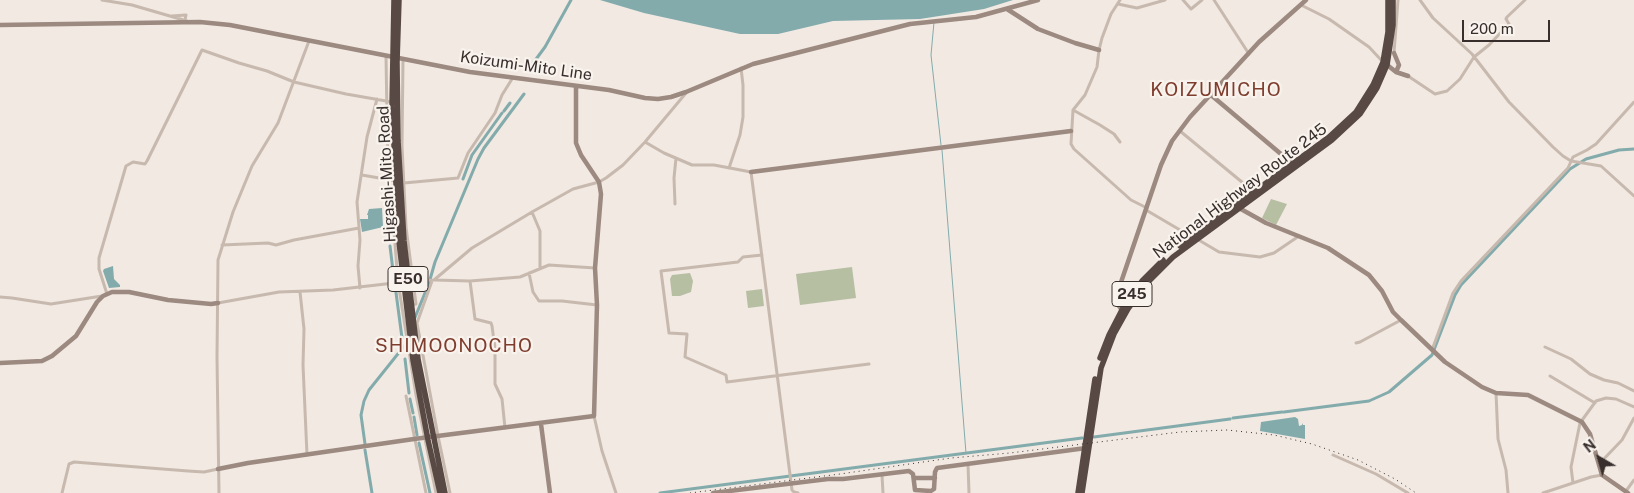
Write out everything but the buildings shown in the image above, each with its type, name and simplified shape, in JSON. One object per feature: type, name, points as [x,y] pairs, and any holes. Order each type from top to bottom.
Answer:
[{"type":"highway","name":"Higashi-Mito Road","points":[[394,0],[392,106],[399,242],[413,360],[438,493]]},
{"type":"highway","name":"Higashi-Mito Road","points":[[399,0],[397,62],[398,132],[404,241],[418,359],[445,493]]},
{"type":"highway","name":"National Highway Route 245","points":[[1385,63],[1388,32],[1388,0]]},
{"type":"highway","name":"National Highway Route 245","points":[[1238,206],[1254,192],[1341,132],[1360,114],[1377,88],[1385,63],[1393,25],[1393,0]]},
{"type":"highway","name":"National Highway Route 245","points":[[1078,493],[1101,368],[1123,312],[1160,269],[1194,238],[1294,165]]},
{"type":"highway","name":"National Highway Route 245","points":[[1082,493],[1086,448]]},
{"type":"street","points":[[102,0],[132,5],[187,22]]},
{"type":"street","name":"Koizumi-Mito Line","points":[[0,25],[187,22],[237,26],[512,79],[609,90],[651,99],[671,97],[686,92],[741,68],[910,24],[976,17],[1038,0]]},
{"type":"street","points":[[1165,0],[1137,8],[1119,2],[1112,14],[1098,50],[1098,67],[1085,95],[1072,110],[1071,144],[1074,149],[1131,200],[1219,252],[1260,257],[1274,253],[1300,235]]},
{"type":"street","points":[[1183,0],[1191,9],[1202,0]]},
{"type":"street","points":[[1214,0],[1249,54]]},
{"type":"street","points":[[1123,312],[1116,302],[1117,294],[1161,165],[1179,131],[1269,33],[1306,0]]},
{"type":"street","points":[[1396,72],[1399,65],[1394,53],[1398,0]]},
{"type":"street","points":[[1420,0],[1433,18],[1474,57],[1528,123],[1563,156],[1571,161],[1601,166],[1634,196]]},
{"type":"street","points":[[1300,5],[1329,19],[1369,47],[1396,72],[1416,79],[1432,93],[1443,92],[1460,79],[1474,57],[1490,45],[1509,24],[1506,17],[1525,0]]},
{"type":"street","points":[[1007,9],[1038,29],[1098,50]]},
{"type":"street","points":[[219,493],[216,357],[217,268],[222,245],[252,166],[278,123],[310,40]]},
{"type":"street","points":[[105,295],[99,269],[99,258],[126,166],[133,162],[142,164],[147,161],[202,50],[267,71],[294,82],[402,105]]},
{"type":"street","points":[[386,55],[388,179],[391,193],[398,282],[424,438],[438,493]]},
{"type":"street","points":[[401,306],[416,304],[406,226],[402,146],[403,58]]},
{"type":"street","points":[[729,168],[740,135],[743,117],[744,85],[741,68]]},
{"type":"street","points":[[362,175],[404,183],[458,178],[468,153],[495,113],[502,95],[512,79]]},
{"type":"street","points":[[576,86],[576,143],[581,155],[598,182],[600,194],[595,268],[597,306],[594,416],[602,451],[616,493]]},
{"type":"street","points":[[450,493],[417,323],[431,281],[472,248],[532,212],[572,189],[606,178],[623,165],[645,142],[686,92]]},
{"type":"street","points":[[1211,95],[1294,165]]},
{"type":"street","points":[[360,288],[358,266],[360,240],[356,211],[368,137],[377,99]]},
{"type":"street","points":[[1433,351],[1453,293],[1461,281],[1568,168],[1573,157],[1596,144],[1634,102]]},
{"type":"street","points":[[1072,110],[1106,128],[1120,142]]},
{"type":"street","points":[[645,142],[664,153],[692,165],[703,164],[751,172],[1070,131]]},
{"type":"street","points":[[1179,131],[1254,192]]},
{"type":"street","points":[[675,204],[674,178],[676,158]]},
{"type":"street","points":[[751,172],[791,483],[793,492],[798,493]]},
{"type":"street","points":[[1238,206],[1266,222],[1300,235],[1340,255],[1369,275],[1382,291],[1393,312],[1400,320],[1445,362],[1482,387],[1496,392],[1528,395],[1582,422],[1590,434],[1602,475],[1627,492],[1634,480]]},
{"type":"street","points":[[532,212],[540,231],[540,268]]},
{"type":"street","points":[[222,245],[268,243],[276,245],[359,228]]},
{"type":"street","points":[[762,255],[743,257],[738,262],[661,271],[669,333],[687,334],[686,357],[726,374],[727,382],[869,364]]},
{"type":"street","points":[[0,297],[51,304],[118,291],[168,300],[211,304],[267,294],[360,288],[398,282],[470,281],[520,277],[540,268],[555,265],[595,268]]},
{"type":"street","points":[[529,273],[533,292],[539,301],[597,306]]},
{"type":"street","points":[[470,281],[475,319],[490,323],[492,326],[495,348],[495,384],[502,399],[505,428]]},
{"type":"street","points":[[300,292],[304,329],[303,365],[307,454]]},
{"type":"street","points":[[0,364],[42,361],[52,356],[76,336],[97,302],[105,295]]},
{"type":"street","points":[[1356,342],[1400,320]]},
{"type":"street","points":[[408,350],[421,347]]},
{"type":"street","points":[[1545,347],[1571,359],[1590,374],[1618,383],[1634,391]]},
{"type":"street","points":[[1550,376],[1595,403]]},
{"type":"street","points":[[1496,392],[1498,439],[1506,470],[1508,493]]},
{"type":"street","points":[[406,396],[426,493]]},
{"type":"street","points":[[1573,483],[1571,467],[1580,423],[1595,403],[1599,399],[1616,399],[1634,407]]},
{"type":"street","points":[[62,493],[69,464],[74,462],[204,472],[307,454],[594,416]]},
{"type":"street","points":[[1598,464],[1622,440],[1634,418]]},
{"type":"street","points":[[541,424],[550,493]]},
{"type":"street","points":[[713,493],[791,483],[909,472],[913,474],[915,490],[926,492],[934,489],[934,478],[937,468],[1086,448]]},
{"type":"street","points":[[1333,455],[1376,474],[1408,493]]},
{"type":"street","points":[[968,464],[969,493]]},
{"type":"street","points":[[882,474],[883,493]]},
{"type":"street","points":[[1543,493],[1602,475]]},
{"type":"street","points":[[914,478],[934,478]]},
{"type":"green space","points":[[1271,199],[1287,204],[1276,225],[1262,218]]},
{"type":"green space","points":[[852,267],[856,298],[800,305],[796,274]]},
{"type":"green space","points":[[690,273],[693,281],[691,292],[680,296],[672,296],[670,279],[672,275]]},
{"type":"green space","points":[[762,289],[764,306],[748,308],[746,291]]},
{"type":"water","points":[[600,0],[1013,0],[984,9],[920,19],[833,21],[778,34],[740,34],[644,13]]},
{"type":"water","points":[[382,208],[383,227],[362,232],[360,219],[368,219],[369,209]]},
{"type":"water","points":[[113,266],[114,279],[120,287],[109,288],[103,271]]},
{"type":"water","points":[[1295,417],[1298,419],[1299,426],[1302,423],[1305,425],[1305,439],[1260,431],[1261,422]]},
{"type":"waterway","points":[[528,70],[545,47],[571,0]]},
{"type":"waterway","points":[[934,22],[931,55],[941,145]]},
{"type":"waterway","points":[[414,320],[429,283],[435,262],[478,159],[524,94]]},
{"type":"waterway","points":[[504,111],[510,103]]},
{"type":"waterway","points":[[463,179],[472,155],[502,113]]},
{"type":"waterway","points":[[1284,412],[1369,401],[1389,392],[1432,355],[1455,295],[1461,285],[1570,169],[1586,159],[1619,150],[1634,149]]},
{"type":"waterway","points":[[942,150],[966,453]]},
{"type":"waterway","points":[[389,192],[386,194],[389,225]]},
{"type":"waterway","points":[[389,230],[390,240]]},
{"type":"waterway","points":[[390,246],[394,279]]},
{"type":"waterway","points":[[395,285],[402,338]]},
{"type":"waterway","points":[[365,444],[361,415],[364,401],[369,390],[405,345]]},
{"type":"waterway","points":[[405,359],[409,393]]},
{"type":"waterway","points":[[410,399],[413,413]]},
{"type":"waterway","points":[[1233,418],[1282,412]]},
{"type":"waterway","points":[[414,417],[417,435]]},
{"type":"waterway","points":[[1094,437],[1230,419]]},
{"type":"waterway","points":[[660,493],[1082,438]]},
{"type":"waterway","points":[[419,443],[430,493]]},
{"type":"waterway","points":[[365,450],[372,493]]},
{"type":"railway","points":[[690,493],[951,458],[1010,453],[1180,432],[1227,430],[1274,435],[1312,444],[1358,460],[1395,479],[1416,493]]},
{"type":"district","name":"KOIZUMICHO","points":[[1216,90]]},
{"type":"district","name":"SHIMOONOCHO","points":[[454,346]]}]
